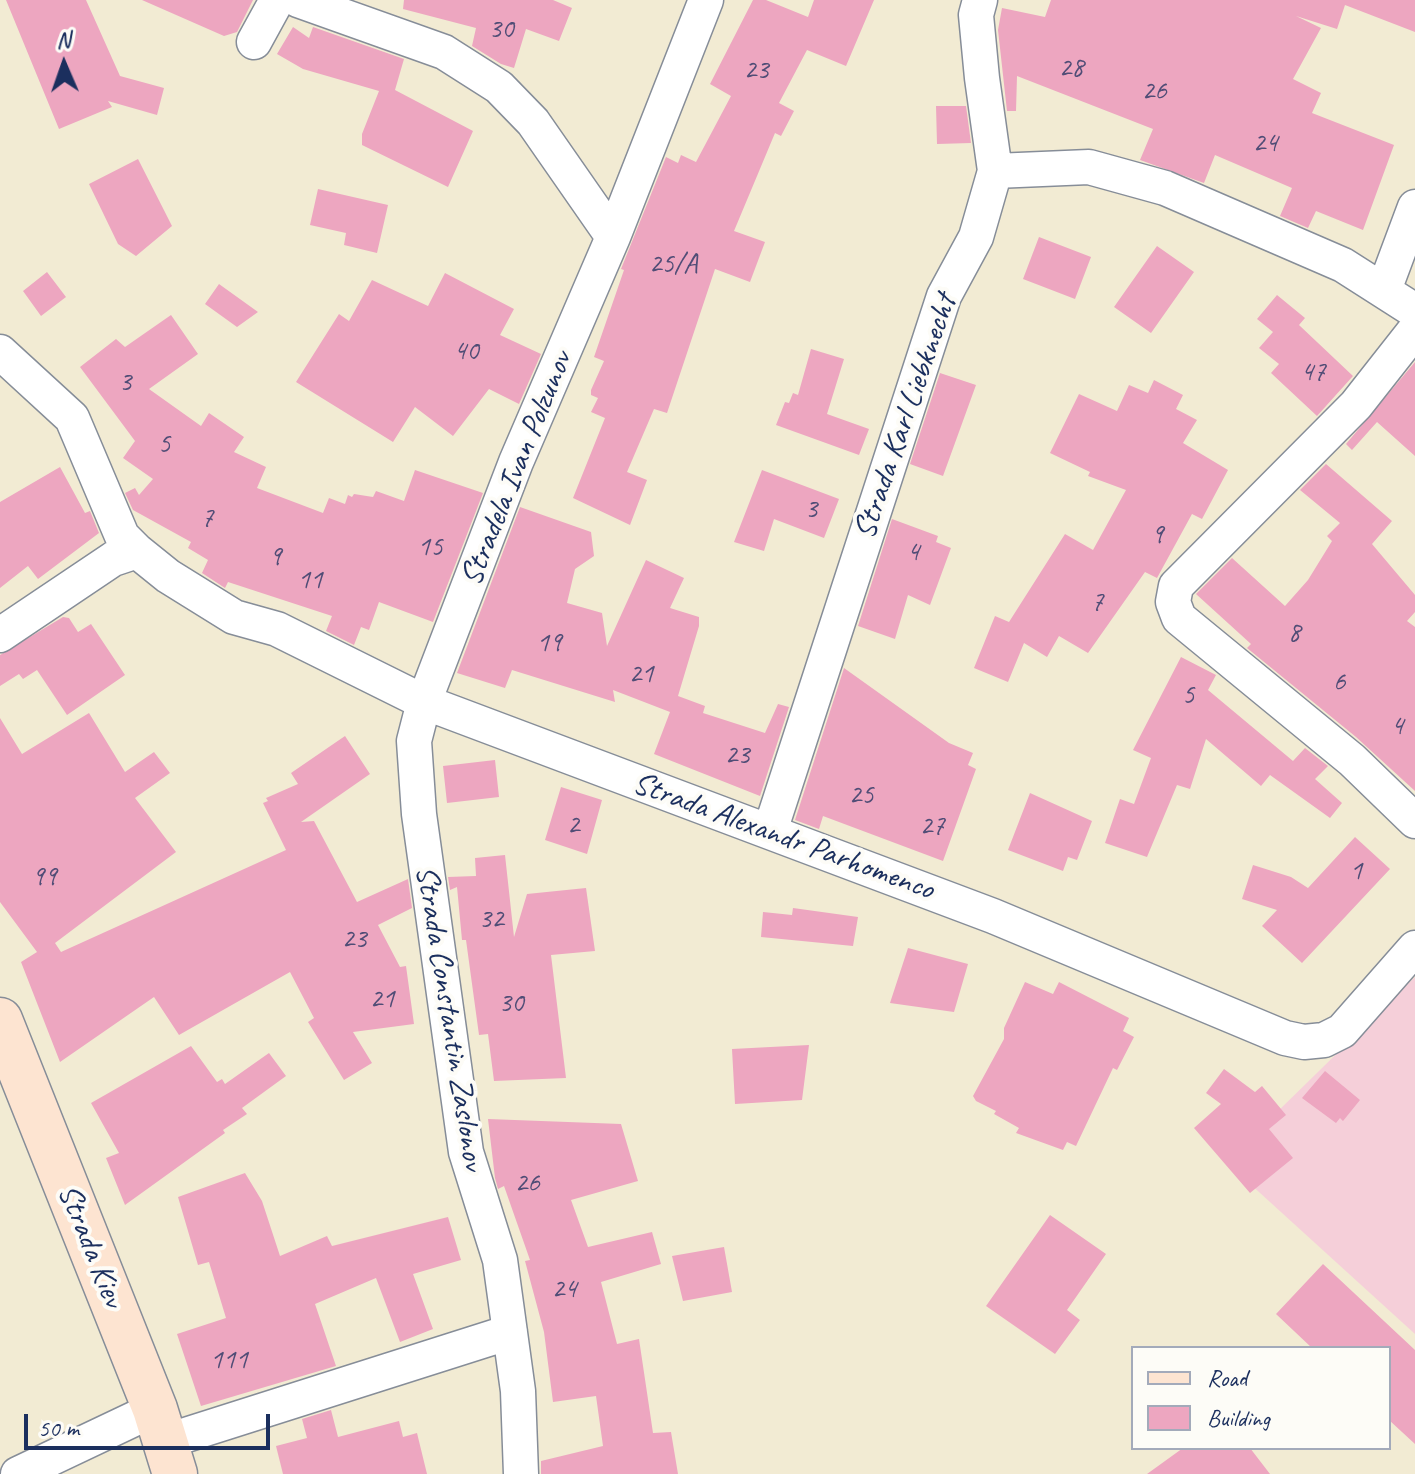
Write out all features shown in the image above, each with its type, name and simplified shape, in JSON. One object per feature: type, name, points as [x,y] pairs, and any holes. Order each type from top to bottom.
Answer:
[{"type":"main road","name":"Strada Kiev","points":[[5,1047],[166,1441]]},
{"type":"street","points":[[254,42],[277,0]]},
{"type":"street","points":[[298,0],[444,52],[499,87],[533,122],[613,237]]},
{"type":"street","name":"Stradela Ivan Polzunov","points":[[424,702],[516,462],[613,237],[706,0]]},
{"type":"street","name":"Strada Karl Liebknecht","points":[[770,831],[944,296],[976,237],[995,171],[976,15],[980,0]]},
{"type":"street","points":[[995,171],[1089,167],[1165,188],[1343,265],[1415,311]]},
{"type":"street","points":[[1384,290],[1415,207]]},
{"type":"street","points":[[1415,330],[1356,405],[1176,586],[1173,602],[1179,618],[1352,760],[1415,821]]},
{"type":"street","name":"Strada Alexandr Parhomenco","points":[[0,352],[72,418],[122,536],[137,551],[168,576],[234,617],[277,629],[424,702],[993,916],[1285,1038],[1304,1042],[1324,1040],[1342,1031],[1415,948]]},
{"type":"street","points":[[0,635],[113,559],[137,551]]},
{"type":"street","name":"Strada Constantin Zaslonov","points":[[424,702],[414,741],[414,768],[466,1152],[500,1260],[518,1391],[521,1474]]},
{"type":"street","points":[[18,1474],[166,1441],[510,1332]]},
{"type":"shaded area","points":[[1415,977],[1415,1334],[1226,1162]]},
{"type":"building","points":[[6,0],[86,0],[120,76],[164,88],[157,115],[108,101],[112,107],[59,129]]},
{"type":"building","points":[[142,0],[253,0],[237,32],[224,36]]},
{"type":"building","points":[[404,0],[553,0],[572,8],[559,41],[526,29],[514,68],[501,64],[472,46],[476,28],[403,9]]},
{"type":"building","points":[[753,0],[766,0],[808,17],[814,0],[874,0],[846,66],[807,50],[779,103],[794,111],[781,136],[775,133],[734,231],[765,242],[750,282],[715,269],[667,413],[654,409],[627,472],[647,480],[630,525],[573,498],[605,418],[591,412],[598,398],[591,395],[591,390],[604,361],[594,357],[624,270],[621,269],[666,157],[678,163],[681,155],[696,162],[731,96],[710,84]]},
{"type":"building","points":[[1051,0],[1415,0],[1415,32],[1345,5],[1337,29],[1296,16],[1321,28],[1293,79],[1321,93],[1312,113],[1394,145],[1363,230],[1316,211],[1308,228],[1280,216],[1292,188],[1215,155],[1204,183],[1140,160],[1153,129],[1017,76],[1016,111],[1007,111],[998,30],[1002,8],[1045,17]]},
{"type":"building","points":[[293,27],[309,38],[313,27],[404,59],[395,90],[473,131],[448,187],[362,145],[362,134],[379,91],[303,69],[277,54]]},
{"type":"building","points":[[936,106],[966,106],[971,143],[937,144]]},
{"type":"building","points":[[138,159],[172,226],[136,256],[118,244],[89,184]]},
{"type":"building","points":[[318,189],[388,205],[377,253],[344,245],[346,233],[310,225]]},
{"type":"building","points":[[1039,237],[1091,257],[1075,299],[1023,279]]},
{"type":"building","points":[[1157,246],[1194,272],[1151,333],[1114,307]]},
{"type":"building","points":[[47,272],[66,297],[41,316],[23,291]]},
{"type":"building","points":[[445,273],[514,309],[500,335],[541,354],[519,404],[489,389],[453,436],[415,407],[393,442],[296,382],[339,314],[349,321],[372,280],[428,306]]},
{"type":"building","points":[[219,284],[258,312],[237,327],[205,304]]},
{"type":"building","points":[[1277,295],[1305,318],[1299,325],[1353,376],[1317,416],[1271,373],[1279,364],[1259,348],[1273,332],[1257,319]]},
{"type":"building","points":[[171,315],[198,354],[149,389],[201,426],[209,413],[244,437],[234,452],[266,467],[257,488],[323,513],[329,498],[345,504],[348,495],[352,497],[354,494],[373,497],[376,491],[404,501],[415,470],[483,493],[433,622],[379,602],[369,630],[361,627],[354,645],[326,631],[332,616],[228,582],[225,588],[202,573],[208,560],[188,548],[191,542],[133,510],[125,493],[135,488],[139,495],[153,479],[123,458],[135,441],[80,367],[116,339],[125,347]]},
{"type":"building","points":[[811,349],[844,359],[827,414],[869,429],[859,455],[776,425],[785,402],[789,403],[793,393],[798,395]]},
{"type":"building","points":[[1415,362],[1415,456],[1377,422],[1352,450],[1346,444]]},
{"type":"building","points":[[940,373],[976,385],[943,476],[910,464]]},
{"type":"building","points":[[1154,380],[1183,395],[1176,409],[1197,420],[1183,443],[1228,470],[1202,519],[1192,514],[1157,578],[1145,572],[1088,653],[1059,636],[1047,657],[1024,643],[1008,682],[974,668],[995,616],[1009,622],[1065,534],[1093,550],[1126,490],[1088,476],[1090,472],[1050,453],[1079,394],[1117,411],[1129,385],[1148,393]]},
{"type":"building","points":[[1326,464],[1392,521],[1372,544],[1415,595],[1415,612],[1407,621],[1415,627],[1415,791],[1356,737],[1247,648],[1251,644],[1196,594],[1232,558],[1285,606],[1308,580],[1332,541],[1327,536],[1340,523],[1300,490]]},
{"type":"building","points":[[60,467],[85,513],[90,511],[99,533],[38,579],[28,566],[0,588],[0,502]]},
{"type":"building","points":[[762,470],[839,499],[824,538],[774,519],[764,551],[734,542]]},
{"type":"building","points":[[520,507],[591,532],[594,556],[575,569],[567,603],[602,613],[607,646],[646,560],[684,578],[670,608],[699,617],[699,626],[678,696],[705,706],[703,713],[765,733],[778,704],[789,707],[760,796],[654,754],[670,712],[613,690],[615,702],[512,670],[505,688],[457,673]]},
{"type":"building","points":[[892,519],[938,536],[936,542],[951,548],[930,605],[908,595],[895,639],[858,626]]},
{"type":"building","points":[[63,617],[69,618],[78,632],[91,624],[125,675],[67,715],[37,670],[23,679],[19,674],[0,686],[0,655]]},
{"type":"building","points":[[1181,657],[1216,675],[1208,690],[1293,761],[1305,748],[1328,766],[1315,779],[1342,803],[1330,818],[1270,775],[1261,786],[1206,739],[1190,789],[1177,785],[1147,857],[1105,843],[1120,799],[1134,804],[1151,758],[1133,750]]},
{"type":"building","points":[[844,668],[949,743],[973,753],[968,765],[976,769],[943,861],[823,816],[819,829],[795,820]]},
{"type":"building","points":[[89,713],[125,772],[154,752],[170,773],[135,798],[176,852],[55,943],[61,952],[286,850],[263,803],[268,801],[266,798],[298,784],[291,773],[345,736],[370,774],[301,822],[314,821],[357,902],[408,879],[412,908],[378,925],[400,967],[406,966],[414,1024],[353,1032],[372,1063],[344,1080],[308,1022],[314,1018],[290,972],[179,1035],[154,997],[60,1062],[21,962],[37,952],[0,902],[0,718],[22,754]]},
{"type":"building","points":[[495,760],[499,797],[447,803],[443,766]]},
{"type":"building","points":[[561,787],[602,800],[587,854],[545,840]]},
{"type":"building","points":[[1030,793],[1092,821],[1077,860],[1068,857],[1063,871],[1008,850]]},
{"type":"building","points":[[1355,837],[1390,869],[1302,963],[1262,926],[1277,910],[1242,899],[1253,865],[1291,877],[1308,888]]},
{"type":"building","points":[[505,855],[514,937],[527,894],[586,888],[595,951],[551,955],[566,1078],[494,1081],[488,1034],[479,1035],[466,940],[462,940],[457,887],[450,890],[448,877],[476,876],[475,858]]},
{"type":"building","points":[[793,908],[858,917],[853,946],[761,937],[763,912],[792,915]]},
{"type":"building","points":[[908,948],[968,964],[954,1012],[890,1003]]},
{"type":"building","points":[[1025,982],[1053,994],[1059,982],[1129,1018],[1123,1031],[1134,1037],[1117,1070],[1113,1068],[1076,1146],[1067,1142],[1063,1150],[1016,1133],[1019,1128],[994,1114],[996,1111],[976,1101],[973,1096],[1004,1039],[1004,1028]]},
{"type":"building","points":[[809,1045],[802,1100],[735,1104],[732,1049]]},
{"type":"building","points":[[191,1046],[217,1082],[222,1079],[225,1084],[269,1053],[286,1076],[242,1108],[247,1114],[223,1130],[225,1133],[125,1205],[106,1158],[119,1153],[91,1103]]},
{"type":"building","points":[[1224,1069],[1255,1092],[1262,1086],[1286,1115],[1269,1129],[1293,1158],[1250,1193],[1194,1128],[1221,1104],[1206,1093]]},
{"type":"building","points":[[1325,1071],[1360,1100],[1343,1121],[1340,1118],[1336,1123],[1302,1098]]},
{"type":"building","points":[[488,1119],[621,1124],[638,1181],[571,1200],[588,1247],[652,1232],[661,1264],[601,1282],[617,1344],[639,1339],[653,1433],[671,1432],[678,1474],[541,1474],[541,1461],[603,1446],[596,1396],[553,1402],[544,1332],[525,1261],[530,1260],[504,1186],[498,1189]]},
{"type":"building","points":[[245,1173],[262,1201],[280,1256],[327,1236],[332,1246],[448,1217],[461,1260],[413,1274],[433,1329],[400,1342],[376,1278],[315,1304],[336,1366],[201,1406],[177,1334],[226,1318],[209,1262],[198,1265],[178,1197]]},
{"type":"building","points":[[1050,1215],[1106,1254],[1067,1310],[1080,1320],[1055,1354],[986,1306]]},
{"type":"building","points":[[724,1247],[732,1292],[683,1301],[672,1256]]},
{"type":"building","points":[[1323,1264],[1415,1350],[1415,1444],[1391,1422],[1391,1346],[1310,1346],[1276,1314]]},
{"type":"building","points":[[331,1410],[338,1437],[399,1421],[403,1437],[417,1433],[427,1474],[283,1474],[276,1446],[307,1438],[302,1419]]},
{"type":"building","points":[[1180,1450],[1252,1450],[1270,1474],[1147,1474]]}]
